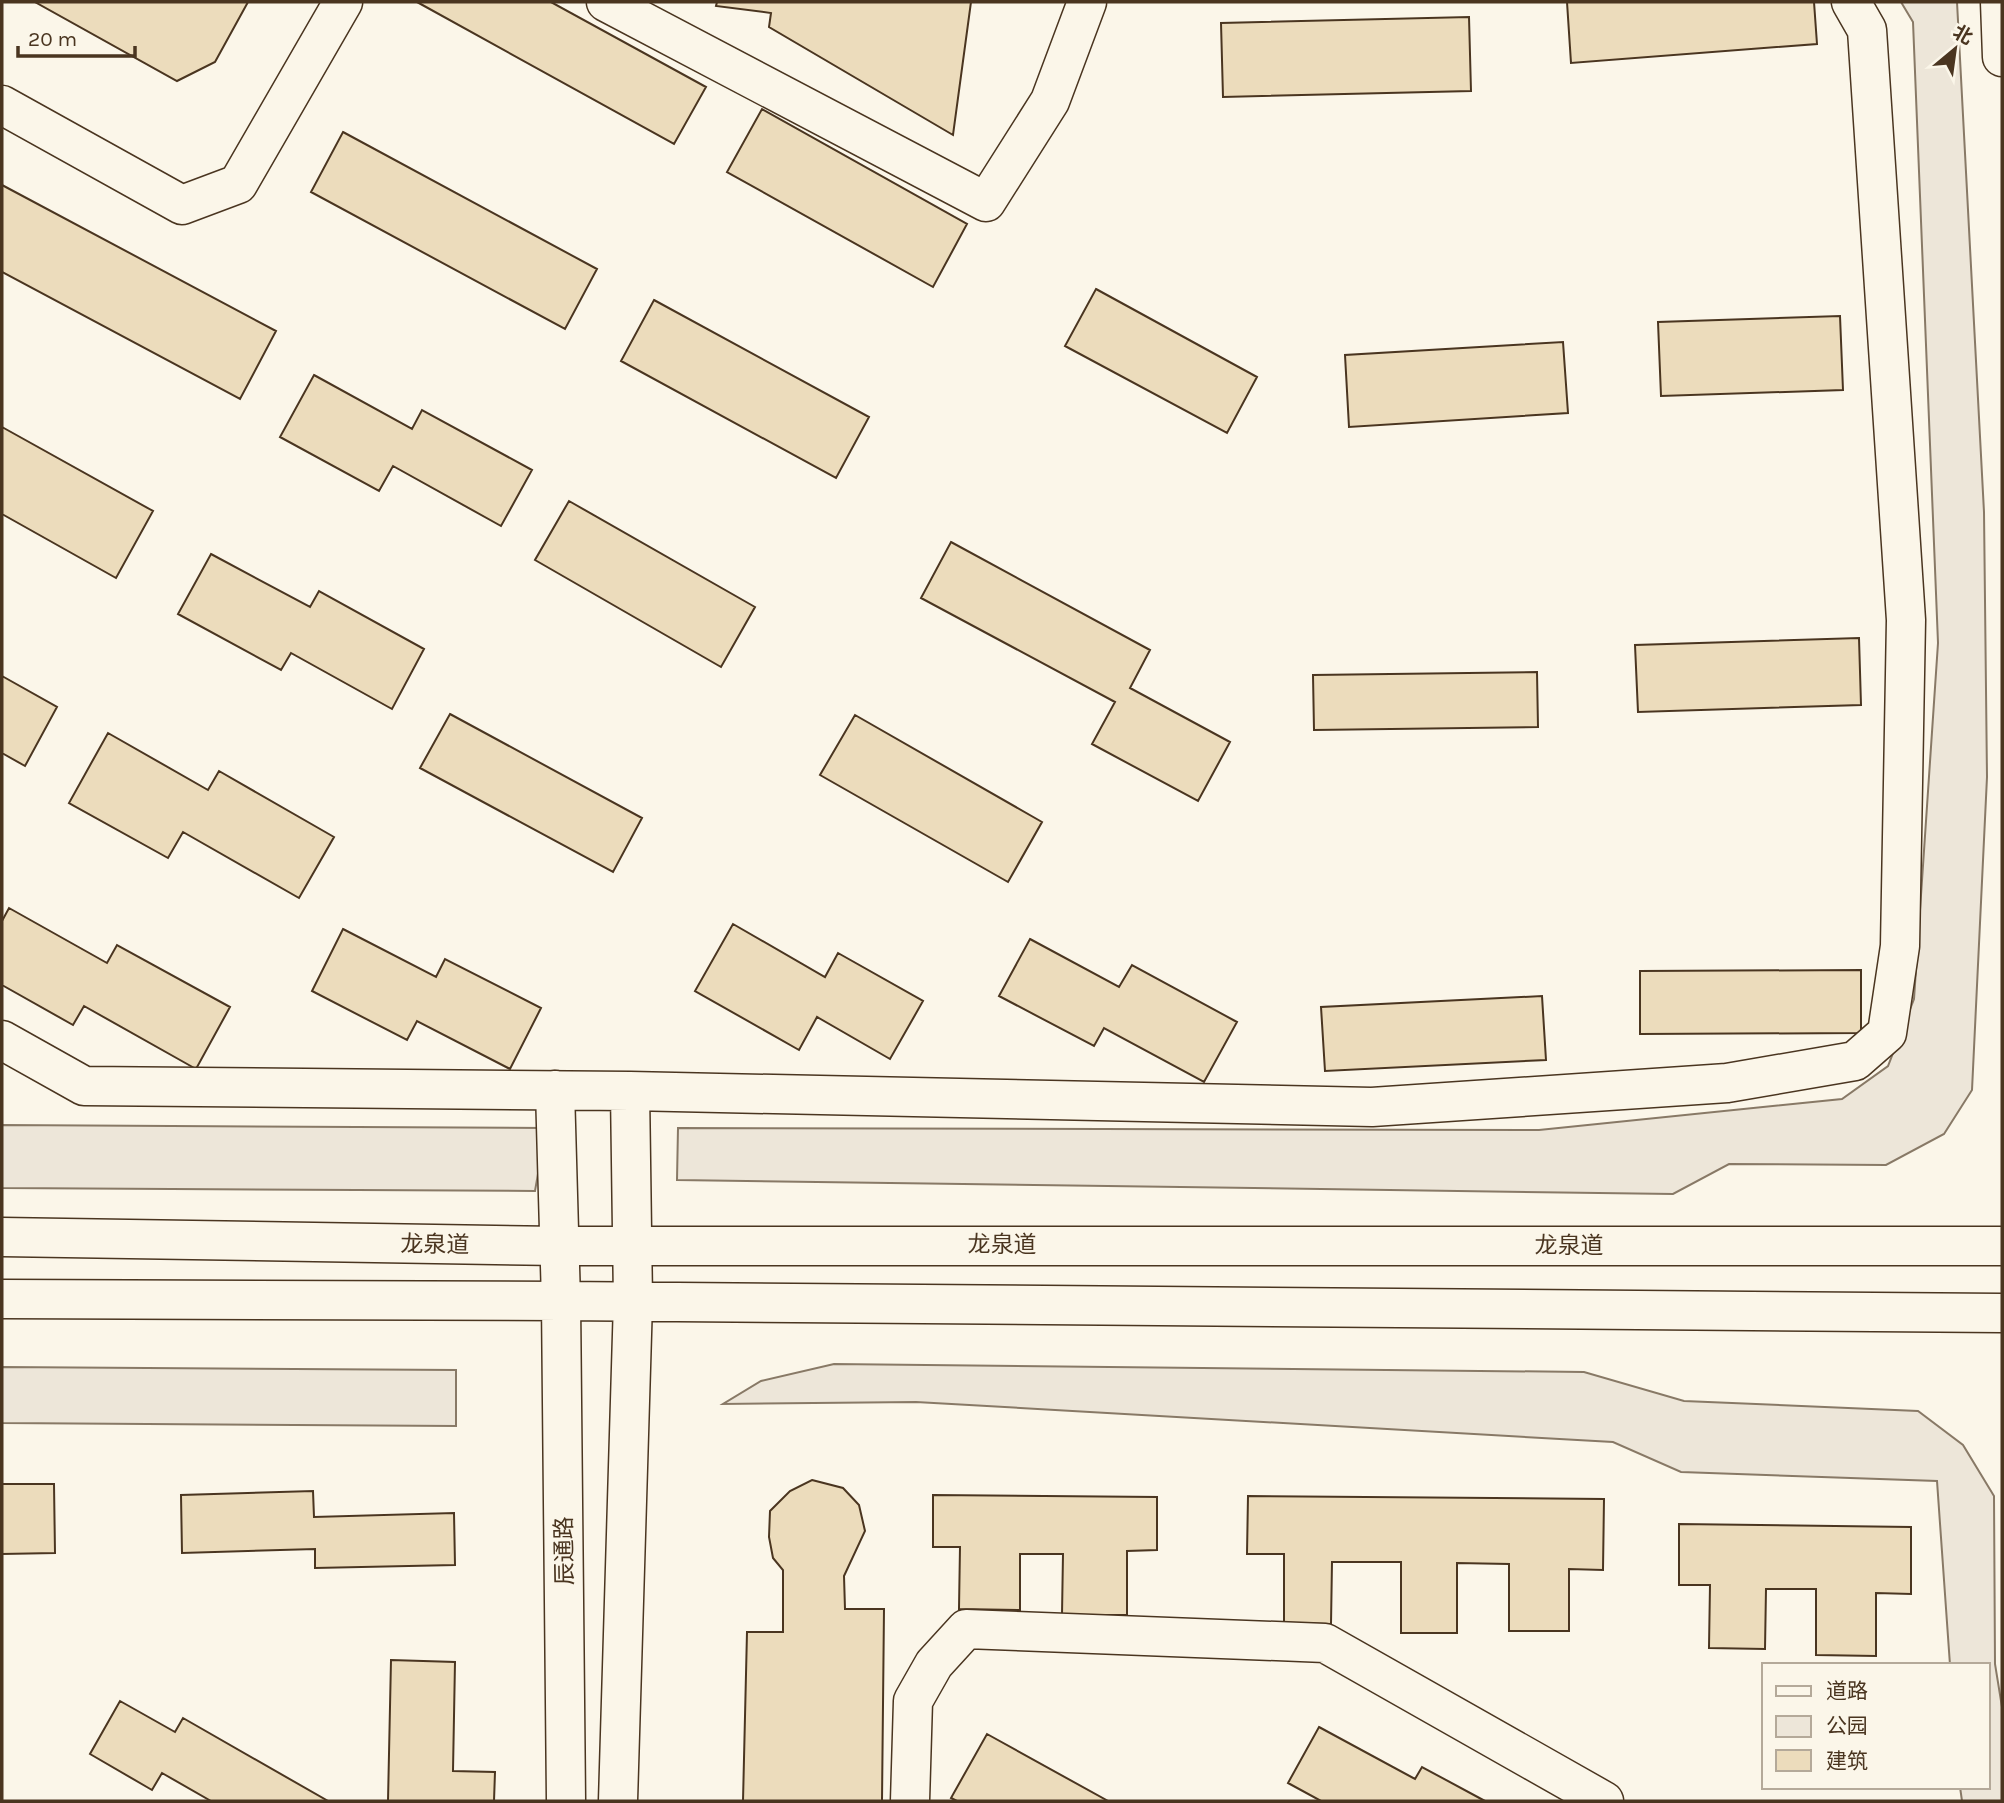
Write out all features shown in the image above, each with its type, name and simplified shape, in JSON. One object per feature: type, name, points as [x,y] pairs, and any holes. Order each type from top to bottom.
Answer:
[{"type":"street","points":[[2,105],[182,205],[239,184],[343,2]]},
{"type":"street","points":[[606,2],[986,202],[1050,101],[1087,2]]},
{"type":"street","points":[[2,1040],[84,1086],[630,1091],[1372,1107],[1727,1083],[1855,1060],[1887,1033],[1900,946],[1906,620],[1867,30],[1851,2]]},
{"type":"street","points":[[2000,2],[2002,57]]},
{"type":"street","name":"辰通路","points":[[555,1090],[561,1301],[566,1801]]},
{"type":"street","points":[[618,1801],[633,1301],[630,1244],[630,1091]]},
{"type":"street","name":"龙泉道","points":[[2,1237],[559,1246],[2002,1246]]},
{"type":"street","points":[[2,1299],[633,1301],[2002,1313]]},
{"type":"street","points":[[911,1801],[913,1701],[934,1664],[966,1629],[1325,1643],[1604,1801]]},
{"type":"green space","points":[[1901,2],[1957,2],[1984,512],[1987,777],[1972,1090],[1944,1134],[1886,1165],[1729,1164],[1673,1194],[677,1180],[678,1128],[1539,1130],[1842,1099],[1888,1066],[1914,999],[1938,643],[1913,22]]},
{"type":"green space","points":[[2,1125],[546,1128],[535,1191],[2,1188]]},
{"type":"green space","points":[[834,1364],[1584,1372],[1684,1401],[1918,1411],[1963,1445],[1994,1496],[1995,1664],[2002,1707],[2002,1801],[1962,1801],[1960,1789],[1990,1789],[1990,1663],[1950,1663],[1937,1481],[1681,1472],[1613,1442],[916,1402],[723,1404],[761,1381]]},
{"type":"green space","points":[[2,1367],[456,1370],[456,1426],[2,1423]]},
{"type":"building","points":[[35,2],[248,2],[215,62],[177,81]]},
{"type":"building","points":[[417,2],[551,2],[706,87],[674,144]]},
{"type":"building","points":[[717,2],[971,2],[953,135],[769,27],[771,13],[716,6]]},
{"type":"building","points":[[1567,2],[1814,2],[1817,44],[1571,63]]},
{"type":"building","points":[[1469,17],[1471,91],[1223,97],[1221,23]]},
{"type":"building","points":[[762,109],[967,224],[933,287],[727,172]]},
{"type":"building","points":[[343,132],[597,269],[565,329],[311,192]]},
{"type":"building","points":[[2,185],[276,331],[240,399],[2,272]]},
{"type":"building","points":[[1096,289],[1257,377],[1227,433],[1065,346]]},
{"type":"building","points":[[654,300],[869,417],[836,478],[621,361]]},
{"type":"building","points":[[1840,316],[1843,390],[1661,396],[1658,322]]},
{"type":"building","points":[[1563,342],[1568,413],[1349,427],[1345,355]]},
{"type":"building","points":[[314,375],[412,429],[422,410],[532,470],[501,526],[393,466],[379,491],[280,437]]},
{"type":"building","points":[[2,427],[153,511],[116,578],[2,514]]},
{"type":"building","points":[[569,501],[755,607],[721,667],[535,560]]},
{"type":"building","points":[[951,542],[1150,650],[1130,688],[1230,742],[1198,801],[1092,744],[1115,702],[921,598]]},
{"type":"building","points":[[211,554],[310,607],[319,591],[424,649],[392,709],[291,653],[281,670],[178,614]]},
{"type":"building","points":[[1859,638],[1861,705],[1638,712],[1635,645]]},
{"type":"building","points":[[1537,672],[1538,727],[1314,730],[1313,675]]},
{"type":"building","points":[[2,676],[57,707],[25,766],[2,753]]},
{"type":"building","points":[[450,714],[642,818],[613,872],[420,768]]},
{"type":"building","points":[[855,715],[1042,822],[1008,882],[820,775]]},
{"type":"building","points":[[108,733],[208,790],[219,771],[334,837],[299,898],[183,832],[168,858],[69,803]]},
{"type":"building","points":[[9,908],[107,963],[117,945],[230,1007],[196,1069],[84,1006],[73,1025],[2,985],[2,921]]},
{"type":"building","points":[[733,924],[825,977],[838,953],[923,1001],[890,1059],[817,1017],[799,1050],[695,991]]},
{"type":"building","points":[[343,929],[436,977],[445,959],[541,1008],[510,1069],[417,1021],[407,1040],[312,991]]},
{"type":"building","points":[[1030,939],[1119,987],[1132,965],[1237,1022],[1204,1082],[1104,1028],[1094,1046],[999,996]]},
{"type":"building","points":[[1861,970],[1861,1033],[1640,1034],[1640,971]]},
{"type":"building","points":[[1542,996],[1546,1060],[1325,1071],[1321,1007]]},
{"type":"building","points":[[812,1480],[843,1488],[859,1505],[865,1531],[844,1576],[845,1609],[884,1609],[882,1801],[743,1801],[747,1632],[783,1632],[783,1570],[773,1558],[769,1537],[770,1511],[790,1491]]},
{"type":"building","points":[[2,1484],[54,1484],[55,1553],[2,1554]]},
{"type":"building","points":[[313,1491],[314,1517],[454,1513],[455,1565],[315,1568],[315,1549],[182,1553],[181,1495]]},
{"type":"building","points":[[933,1495],[1157,1497],[1157,1550],[1127,1551],[1127,1615],[1062,1615],[1063,1554],[1020,1554],[1020,1610],[959,1609],[960,1547],[933,1547]]},
{"type":"building","points":[[1248,1496],[1604,1499],[1603,1570],[1569,1569],[1569,1631],[1509,1631],[1509,1564],[1457,1563],[1457,1633],[1401,1633],[1401,1562],[1332,1562],[1331,1624],[1284,1623],[1284,1554],[1247,1554]]},
{"type":"building","points":[[1679,1524],[1911,1527],[1911,1594],[1876,1593],[1876,1656],[1816,1655],[1816,1589],[1766,1589],[1765,1649],[1709,1648],[1710,1585],[1679,1585]]},
{"type":"building","points":[[391,1660],[455,1662],[453,1771],[495,1772],[494,1801],[388,1801]]},
{"type":"building","points":[[120,1701],[175,1732],[183,1718],[328,1801],[211,1801],[162,1773],[152,1790],[90,1754]]},
{"type":"building","points":[[1319,1727],[1415,1779],[1422,1767],[1485,1801],[1321,1801],[1288,1783]]},
{"type":"building","points":[[987,1734],[1108,1801],[957,1801],[951,1798]]}]
